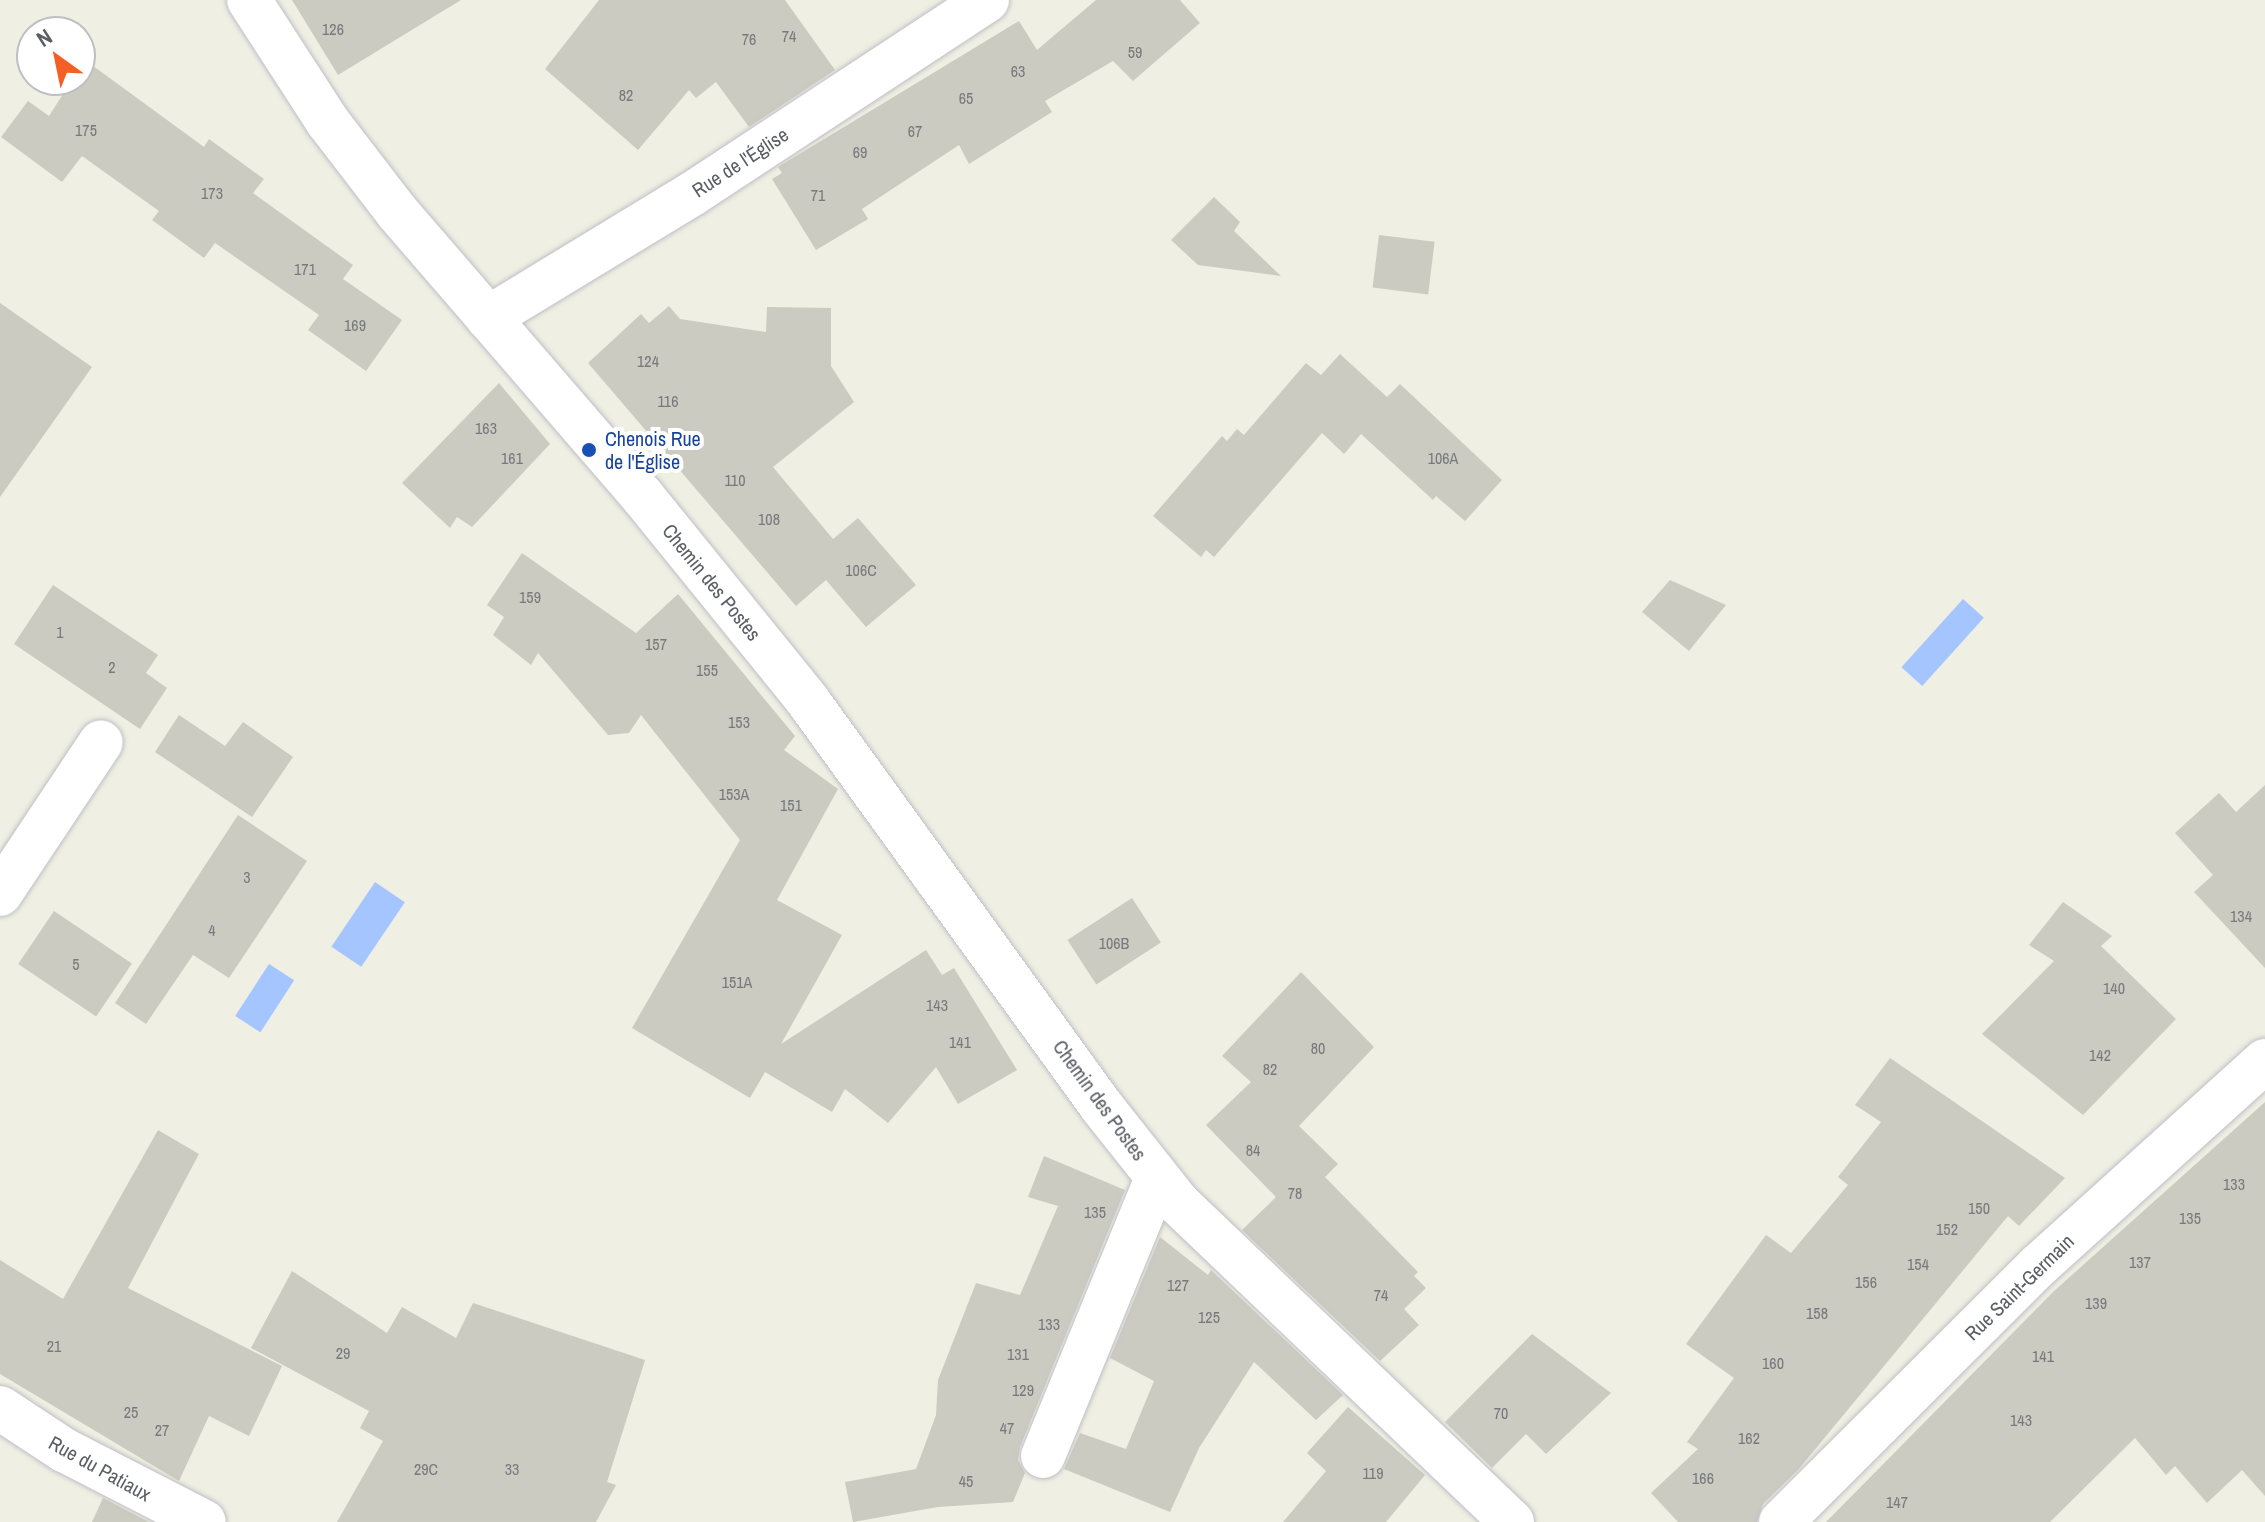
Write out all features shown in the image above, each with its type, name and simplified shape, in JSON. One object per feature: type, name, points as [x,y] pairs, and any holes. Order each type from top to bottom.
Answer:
[{"type":"street","name":"Chemin des Postes","points":[[249,0],[328,122],[808,701],[1157,1178],[1512,1522]]},
{"type":"street","name":"Rue de l'Église","points":[[488,318],[692,194],[987,0]]},
{"type":"street","points":[[0,894],[101,742]]},
{"type":"street","name":"Rue Saint-Germain","points":[[1781,1522],[2038,1266],[2265,1061]]},
{"type":"street","name":"Chemin des Postes","points":[[1043,1456],[1157,1178]]},
{"type":"street","name":"Rue du Patiaux","points":[[0,1408],[64,1450],[204,1522]]},
{"type":"street","points":[[1461,1474],[1470,1522]]},
{"type":"water","points":[[1963,599],[1984,618],[1922,686],[1901,667]]},
{"type":"water","points":[[375,882],[405,902],[361,967],[331,947]]},
{"type":"water","points":[[269,964],[294,980],[260,1032],[235,1016]]},
{"type":"building","points":[[292,0],[461,0],[338,75]]},
{"type":"building","points":[[599,0],[785,0],[835,70],[749,127],[716,82],[696,98],[689,90],[638,150],[545,69]]},
{"type":"building","points":[[1096,0],[1180,0],[1200,23],[1133,81],[1113,61],[1045,101],[1052,112],[969,164],[959,145],[862,209],[868,219],[816,250],[772,179],[782,173],[778,167],[1019,21],[1037,50]]},
{"type":"building","points":[[96,68],[204,147],[209,139],[264,179],[253,193],[353,265],[343,279],[402,320],[366,371],[308,330],[319,315],[215,243],[204,258],[152,220],[159,211],[82,156],[62,182],[1,137],[28,101],[49,116],[62,96],[96,96]]},
{"type":"building","points":[[1214,197],[1240,222],[1234,231],[1281,276],[1198,265],[1171,240]]},
{"type":"building","points":[[1379,235],[1435,242],[1428,294],[1373,288]]},
{"type":"building","points":[[0,303],[92,367],[0,497]]},
{"type":"building","points":[[669,306],[680,319],[766,332],[767,307],[831,308],[831,366],[854,402],[773,467],[833,539],[858,518],[916,585],[866,627],[826,580],[796,606],[588,363],[641,314],[649,323]]},
{"type":"building","points":[[1340,354],[1387,397],[1400,384],[1502,480],[1465,521],[1436,496],[1433,500],[1361,434],[1344,454],[1322,433],[1214,557],[1206,550],[1201,557],[1153,516],[1222,436],[1227,441],[1237,429],[1244,435],[1306,363],[1321,375]]},
{"type":"building","points":[[499,383],[550,444],[472,527],[457,517],[450,528],[402,483]]},
{"type":"building","points":[[522,553],[636,633],[678,594],[795,736],[784,750],[838,789],[777,900],[842,935],[781,1044],[926,950],[942,975],[954,968],[1017,1070],[958,1104],[936,1067],[888,1123],[845,1089],[832,1112],[765,1072],[750,1098],[632,1028],[740,840],[641,715],[629,733],[608,735],[538,653],[531,665],[493,635],[504,617],[487,605]]},
{"type":"building","points":[[1670,580],[1726,605],[1689,651],[1642,612]]},
{"type":"building","points":[[53,585],[158,655],[146,673],[167,688],[140,729],[14,644]]},
{"type":"building","points":[[179,715],[225,746],[243,722],[293,757],[252,817],[155,752]]},
{"type":"building","points":[[2265,785],[2265,968],[2194,892],[2213,875],[2175,833],[2219,793],[2236,812]]},
{"type":"building","points":[[238,815],[307,861],[229,978],[193,955],[146,1024],[115,1003]]},
{"type":"building","points":[[1132,898],[1161,942],[1096,984],[1067,940]]},
{"type":"building","points":[[2063,902],[2112,936],[2101,946],[2176,1019],[2083,1115],[1982,1034],[2054,961],[2029,945]]},
{"type":"building","points":[[54,911],[132,964],[96,1017],[18,964]]},
{"type":"building","points":[[1301,972],[1374,1047],[1299,1126],[1338,1164],[1325,1177],[1418,1272],[1414,1276],[1426,1288],[1404,1309],[1419,1325],[1380,1361],[1242,1230],[1276,1197],[1206,1125],[1251,1082],[1222,1056]]},
{"type":"building","points":[[1890,1058],[2065,1178],[2019,1226],[2008,1216],[1798,1470],[1763,1504],[1757,1522],[1678,1522],[1651,1493],[1698,1449],[1687,1442],[1734,1378],[1686,1344],[1766,1235],[1791,1253],[1848,1185],[1838,1177],[1881,1122],[1855,1105]]},
{"type":"building","points":[[2265,1102],[2265,1496],[2242,1470],[2207,1503],[2175,1466],[2166,1475],[2135,1438],[2050,1522],[1826,1522],[2054,1291]]},
{"type":"building","points":[[158,1130],[199,1154],[128,1288],[282,1366],[249,1436],[209,1416],[179,1481],[0,1374],[0,1260],[63,1299]]},
{"type":"building","points":[[1044,1156],[1125,1190],[1020,1447],[1018,1460],[1025,1473],[1013,1502],[938,1507],[853,1522],[845,1482],[916,1469],[936,1415],[938,1380],[976,1283],[1020,1295],[1058,1206],[1028,1197]]},
{"type":"building","points":[[1160,1237],[1208,1275],[1211,1270],[1343,1395],[1316,1420],[1254,1362],[1199,1448],[1170,1512],[1064,1469],[1080,1433],[1126,1449],[1154,1381],[1110,1358]]},
{"type":"building","points":[[292,1271],[387,1333],[402,1307],[456,1338],[473,1303],[645,1360],[607,1482],[616,1485],[596,1522],[337,1522],[383,1441],[360,1428],[369,1411],[251,1348]]},
{"type":"building","points":[[1532,1334],[1611,1393],[1546,1454],[1526,1434],[1492,1468],[1445,1422]]},
{"type":"building","points":[[1348,1407],[1425,1475],[1386,1522],[1283,1522],[1326,1471],[1307,1453]]},
{"type":"building","points":[[103,1498],[149,1522],[92,1522]]},
{"type":"place","name":"Chenois Rue de l'Église","points":[[589,450]]}]
